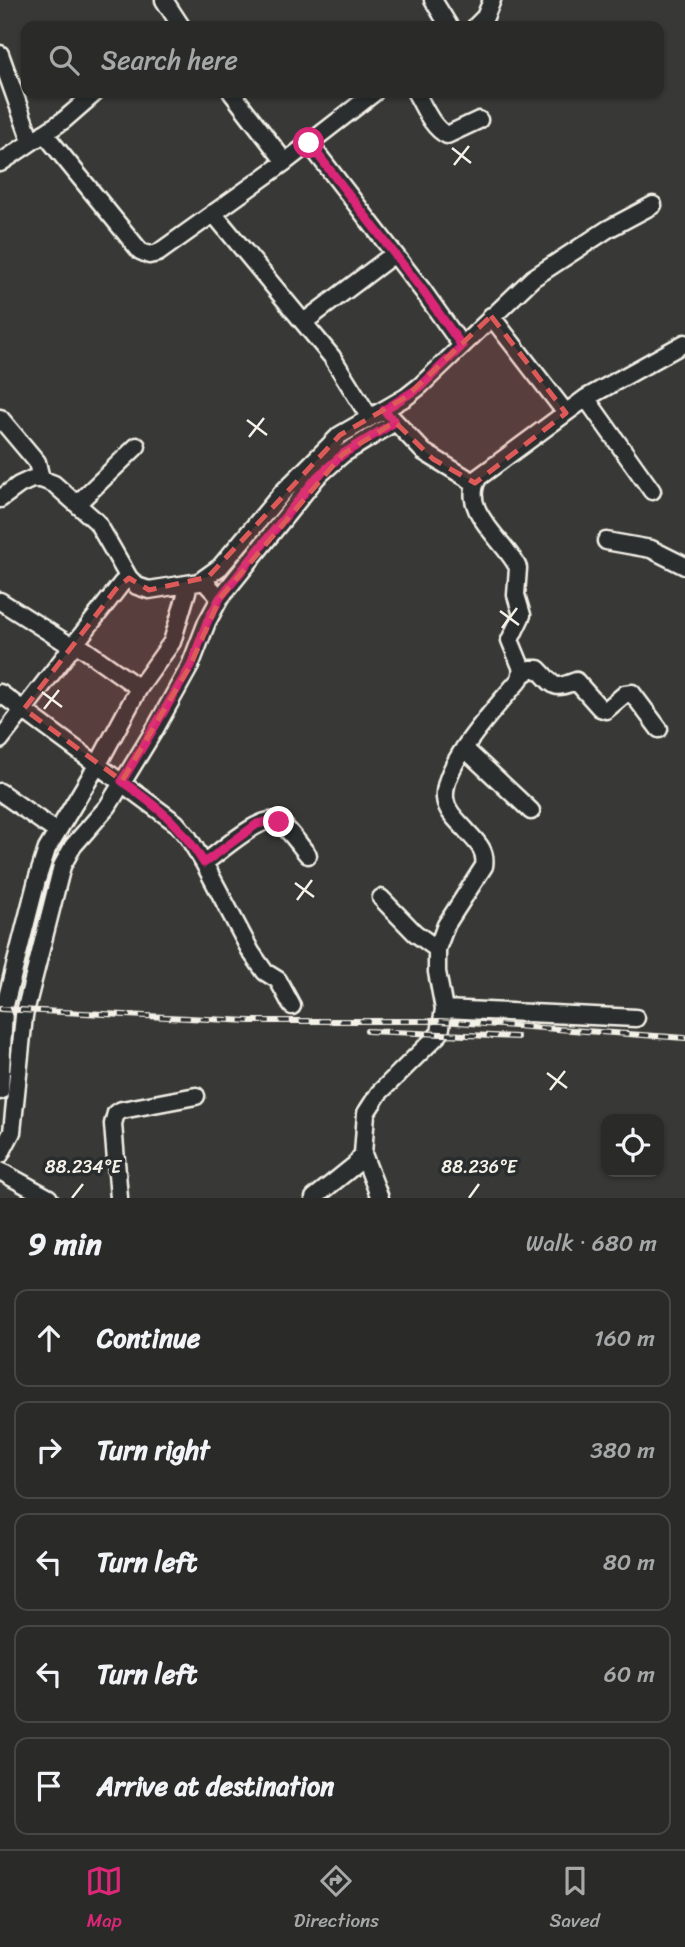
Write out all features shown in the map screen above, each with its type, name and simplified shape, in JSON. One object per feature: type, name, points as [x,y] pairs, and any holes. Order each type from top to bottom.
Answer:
[{"type":"street","points":[[164,0],[178,21]]},
{"type":"street","points":[[433,0],[446,21]]},
{"type":"street","points":[[481,21],[492,0]]},
{"type":"street","points":[[0,54],[38,137],[140,251],[149,256],[158,253],[285,162],[368,98]]},
{"type":"street","points":[[0,163],[64,120],[89,98]]},
{"type":"street","points":[[236,98],[285,162]]},
{"type":"street","points":[[419,98],[440,132],[447,135],[479,120]]},
{"type":"street","points":[[309,143],[462,346]]},
{"type":"street","points":[[0,1091],[4,1009],[47,849],[57,832],[111,773],[191,666],[207,622],[208,589],[317,477],[383,416],[420,387],[533,278],[608,229],[653,205]]},
{"type":"street","points":[[213,213],[383,416],[424,452],[475,483]]},
{"type":"street","points":[[304,322],[394,254]]},
{"type":"street","points":[[491,317],[566,413]]},
{"type":"street","points":[[523,674],[510,640],[521,622],[522,615],[516,595],[518,568],[486,526],[472,495],[475,483],[479,477],[586,398],[685,343]]},
{"type":"street","points":[[586,398],[652,491]]},
{"type":"street","points":[[0,1155],[12,1132],[24,1016],[62,866],[73,846],[102,815],[111,773],[139,688],[220,568],[282,493],[340,435],[383,416]]},
{"type":"street","points":[[0,418],[37,462],[41,479]]},
{"type":"street","points":[[78,503],[137,446]]},
{"type":"street","points":[[0,499],[32,479],[54,484],[97,522],[129,578],[143,590],[208,589]]},
{"type":"street","points":[[606,541],[644,546],[685,566]]},
{"type":"street","points":[[0,740],[116,589],[129,578]]},
{"type":"street","points":[[0,601],[73,644],[139,688]]},
{"type":"street","points":[[380,1198],[363,1154],[364,1122],[371,1103],[440,1033],[444,1009],[437,972],[437,949],[446,925],[484,866],[486,856],[448,810],[445,797],[446,787],[464,748],[523,674],[531,669],[538,669],[556,687],[561,688],[576,681],[600,708],[606,710],[625,694],[632,693],[659,729]]},
{"type":"street","points":[[0,693],[176,823],[188,836],[204,863],[251,952],[265,972],[278,980],[292,1006]]},
{"type":"street","points":[[464,748],[531,811]]},
{"type":"street","points":[[0,792],[57,832]]},
{"type":"street","points":[[204,863],[257,824],[270,821],[279,822],[308,855]]},
{"type":"street","points":[[381,898],[415,933],[437,949]]},
{"type":"street","points":[[444,1009],[636,1018]]},
{"type":"street","points":[[119,1198],[113,1124],[116,1113],[196,1096]]},
{"type":"street","points":[[314,1198],[355,1165],[363,1154]]},
{"type":"street","points":[[0,1171],[49,1198]]},
{"type":"highlighted area","points":[[491,316],[566,413],[475,483],[433,459],[395,422],[343,454],[220,598],[190,666],[122,781],[24,709],[116,589],[129,578],[149,590],[208,577],[340,435],[406,397]]},
{"type":"railway","points":[[0,1009],[250,1021],[441,1021],[685,1038]]},
{"type":"railway","points":[[367,1031],[517,1037]]},
{"type":"route","points":[[279,822],[257,824],[204,863],[188,836],[176,823],[122,781],[191,666],[207,622],[220,598],[317,477],[343,454],[395,422],[384,410],[420,387],[462,346],[309,143]]}]
